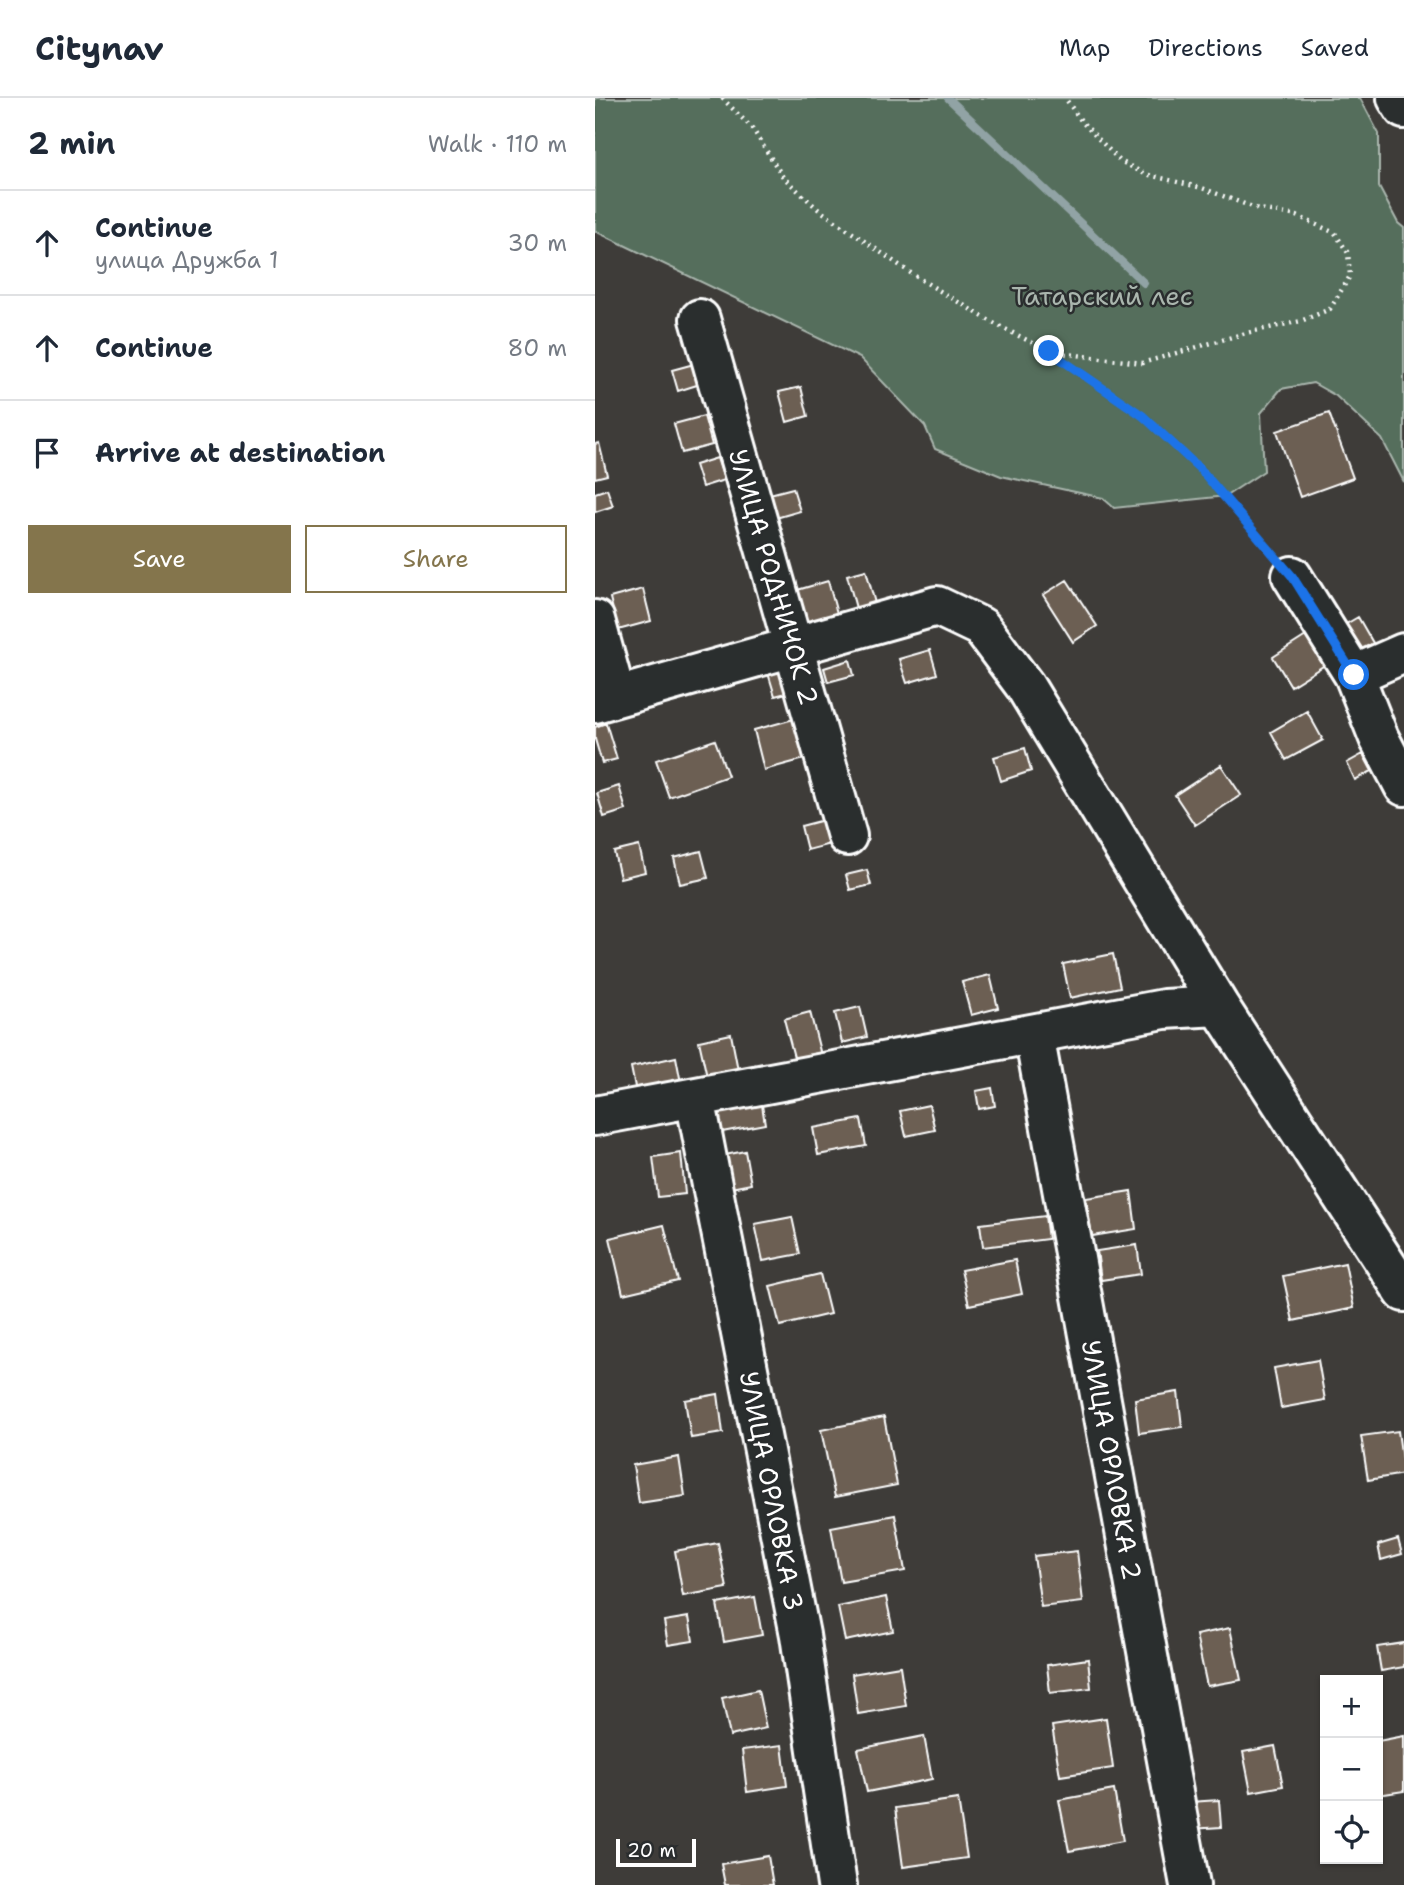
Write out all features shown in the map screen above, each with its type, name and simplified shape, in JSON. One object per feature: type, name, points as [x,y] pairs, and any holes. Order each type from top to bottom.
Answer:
[{"type":"street","points":[[1397,98],[1404,109]]},
{"type":"street","name":"УЛИЦА РОДНИЧОК 2","points":[[700,319],[847,836]]},
{"type":"street","points":[[1292,576],[1354,675],[1379,738],[1404,786]]},
{"type":"street","points":[[595,620],[605,699],[937,606],[981,628],[1025,687],[1219,1006],[1404,1292]]},
{"type":"street","points":[[1354,675],[1404,653]]},
{"type":"street","points":[[595,1116],[1164,1009],[1219,1006]]},
{"type":"street","name":"УЛИЦА ОРЛОВКА 2","points":[[1034,1035],[1190,1885]]},
{"type":"street","name":"УЛИЦА ОРЛОВКА 3","points":[[695,1098],[800,1635],[837,1885]]},
{"type":"path","points":[[722,98],[752,128],[783,177],[818,208],[915,276],[995,324],[1049,351],[1143,416],[1201,470],[1292,576]]},
{"type":"path","points":[[1049,351],[1142,363],[1246,333],[1301,321],[1330,309],[1350,276],[1348,253],[1335,233],[1297,216],[1255,208],[1202,188],[1145,174],[1120,160],[1082,122],[1065,98]]},
{"type":"green space","name":"Татарский лес","points":[[595,98],[1360,98],[1379,134],[1379,187],[1398,223],[1404,228],[1404,482],[1382,439],[1336,396],[1313,383],[1281,389],[1261,413],[1264,471],[1226,496],[1114,508],[1103,498],[1001,476],[935,449],[925,426],[860,358],[595,231]]},
{"type":"building","points":[[694,364],[700,384],[678,391],[672,370]]},
{"type":"building","points":[[801,387],[808,416],[787,422],[779,392]]},
{"type":"building","points":[[1329,413],[1353,478],[1300,497],[1277,431]]},
{"type":"building","points":[[704,416],[712,445],[682,453],[674,424]]},
{"type":"building","points":[[599,443],[607,475],[595,478],[595,444]]},
{"type":"building","points":[[717,458],[724,480],[702,487],[695,465]]},
{"type":"building","points":[[793,488],[800,511],[769,520],[762,496]]},
{"type":"building","points":[[607,489],[613,506],[595,512],[595,493]]},
{"type":"building","points":[[866,570],[876,607],[857,612],[847,575]]},
{"type":"building","points":[[1067,580],[1097,626],[1073,642],[1043,595]]},
{"type":"building","points":[[828,581],[838,617],[805,627],[794,591]]},
{"type":"building","points":[[643,589],[651,621],[618,630],[610,598]]},
{"type":"building","points":[[1358,617],[1373,643],[1356,653],[1341,627]]},
{"type":"building","points":[[1309,634],[1328,663],[1291,686],[1273,657]]},
{"type":"building","points":[[930,650],[937,674],[907,683],[899,659]]},
{"type":"building","points":[[850,660],[854,675],[828,682],[824,668]]},
{"type":"building","points":[[783,669],[790,692],[775,696],[768,673]]},
{"type":"building","points":[[1307,711],[1323,740],[1286,760],[1271,732]]},
{"type":"building","points":[[801,717],[812,757],[764,770],[754,730]]},
{"type":"building","points":[[606,723],[617,759],[602,763],[595,739],[595,727]]},
{"type":"building","points":[[715,740],[728,776],[669,797],[656,760]]},
{"type":"building","points":[[1025,748],[1031,771],[1001,781],[994,757]]},
{"type":"building","points":[[1363,754],[1372,771],[1355,780],[1347,763]]},
{"type":"building","points":[[1221,765],[1241,795],[1195,825],[1175,795]]},
{"type":"building","points":[[619,786],[626,810],[604,817],[597,793]]},
{"type":"building","points":[[824,820],[830,844],[807,850],[801,826]]},
{"type":"building","points":[[639,846],[645,872],[620,878],[614,852]]},
{"type":"building","points":[[701,851],[708,878],[680,884],[674,858]]},
{"type":"building","points":[[867,870],[871,885],[850,890],[846,875]]},
{"type":"building","points":[[1113,954],[1120,987],[1070,998],[1063,964]]},
{"type":"building","points":[[990,975],[998,1008],[971,1015],[962,982]]},
{"type":"building","points":[[860,1007],[867,1037],[842,1043],[835,1013]]},
{"type":"building","points":[[810,1012],[822,1059],[796,1065],[784,1019]]},
{"type":"building","points":[[731,1034],[738,1070],[707,1077],[699,1041]]},
{"type":"building","points":[[676,1057],[681,1083],[636,1092],[631,1067]]},
{"type":"building","points":[[992,1088],[995,1106],[979,1109],[976,1091]]},
{"type":"building","points":[[762,1105],[765,1124],[722,1132],[719,1113]]},
{"type":"building","points":[[929,1105],[935,1130],[906,1136],[900,1111]]},
{"type":"building","points":[[861,1119],[866,1146],[818,1155],[813,1128]]},
{"type":"building","points":[[745,1151],[751,1184],[731,1188],[725,1155]]},
{"type":"building","points":[[681,1153],[685,1194],[658,1197],[653,1157]]},
{"type":"building","points":[[1131,1191],[1136,1229],[1092,1236],[1086,1198]]},
{"type":"building","points":[[1045,1216],[1048,1239],[983,1247],[980,1224]]},
{"type":"building","points":[[792,1217],[800,1254],[763,1261],[755,1224]]},
{"type":"building","points":[[664,1225],[678,1281],[623,1294],[610,1238]]},
{"type":"building","points":[[1137,1245],[1141,1274],[1101,1280],[1097,1251]]},
{"type":"building","points":[[1015,1260],[1022,1294],[969,1305],[961,1270]]},
{"type":"building","points":[[1345,1263],[1354,1308],[1293,1321],[1283,1276]]},
{"type":"building","points":[[820,1274],[830,1314],[780,1326],[770,1286]]},
{"type":"building","points":[[1318,1360],[1325,1400],[1281,1408],[1274,1368]]},
{"type":"building","points":[[1178,1392],[1182,1427],[1139,1433],[1135,1399]]},
{"type":"building","points":[[718,1394],[723,1433],[691,1438],[685,1400]]},
{"type":"building","points":[[884,1417],[897,1485],[835,1497],[821,1430]]},
{"type":"building","points":[[1398,1431],[1404,1474],[1368,1480],[1361,1436]]},
{"type":"building","points":[[679,1457],[685,1496],[639,1503],[633,1465]]},
{"type":"building","points":[[895,1515],[905,1571],[841,1582],[831,1527]]},
{"type":"building","points":[[1398,1539],[1402,1554],[1381,1560],[1378,1545]]},
{"type":"building","points":[[718,1543],[727,1588],[683,1596],[675,1551]]},
{"type":"building","points":[[1077,1551],[1083,1602],[1041,1607],[1034,1556]]},
{"type":"building","points":[[755,1597],[762,1635],[724,1642],[717,1604]]},
{"type":"building","points":[[886,1597],[893,1631],[845,1641],[838,1607]]},
{"type":"building","points":[[689,1617],[693,1641],[668,1645],[664,1621]]},
{"type":"building","points":[[1230,1628],[1241,1680],[1207,1686],[1196,1635]]},
{"type":"building","points":[[1404,1643],[1404,1667],[1381,1671],[1377,1647]]},
{"type":"building","points":[[1088,1659],[1091,1688],[1050,1693],[1047,1665]]},
{"type":"building","points":[[900,1666],[906,1706],[858,1714],[852,1674]]},
{"type":"building","points":[[758,1690],[766,1728],[730,1736],[722,1698]]},
{"type":"building","points":[[1106,1718],[1113,1768],[1060,1776],[1052,1726]]},
{"type":"building","points":[[924,1736],[932,1779],[867,1792],[858,1749]]},
{"type":"building","points":[[1404,1736],[1404,1791],[1383,1794],[1383,1740]]},
{"type":"building","points":[[782,1745],[787,1786],[747,1792],[742,1750]]},
{"type":"building","points":[[1275,1746],[1283,1786],[1251,1792],[1243,1752]]},
{"type":"building","points":[[1114,1790],[1123,1841],[1069,1851],[1059,1800]]},
{"type":"building","points":[[958,1799],[967,1858],[903,1867],[895,1808]]},
{"type":"building","points":[[1219,1800],[1221,1827],[1191,1829],[1190,1802]]},
{"type":"building","points":[[768,1856],[773,1885],[725,1885],[721,1864]]},
{"type":"waterway","points":[[948,98],[1144,283]]},
{"type":"route","points":[[1049,351],[1143,416],[1201,470],[1292,576],[1354,675]]}]
